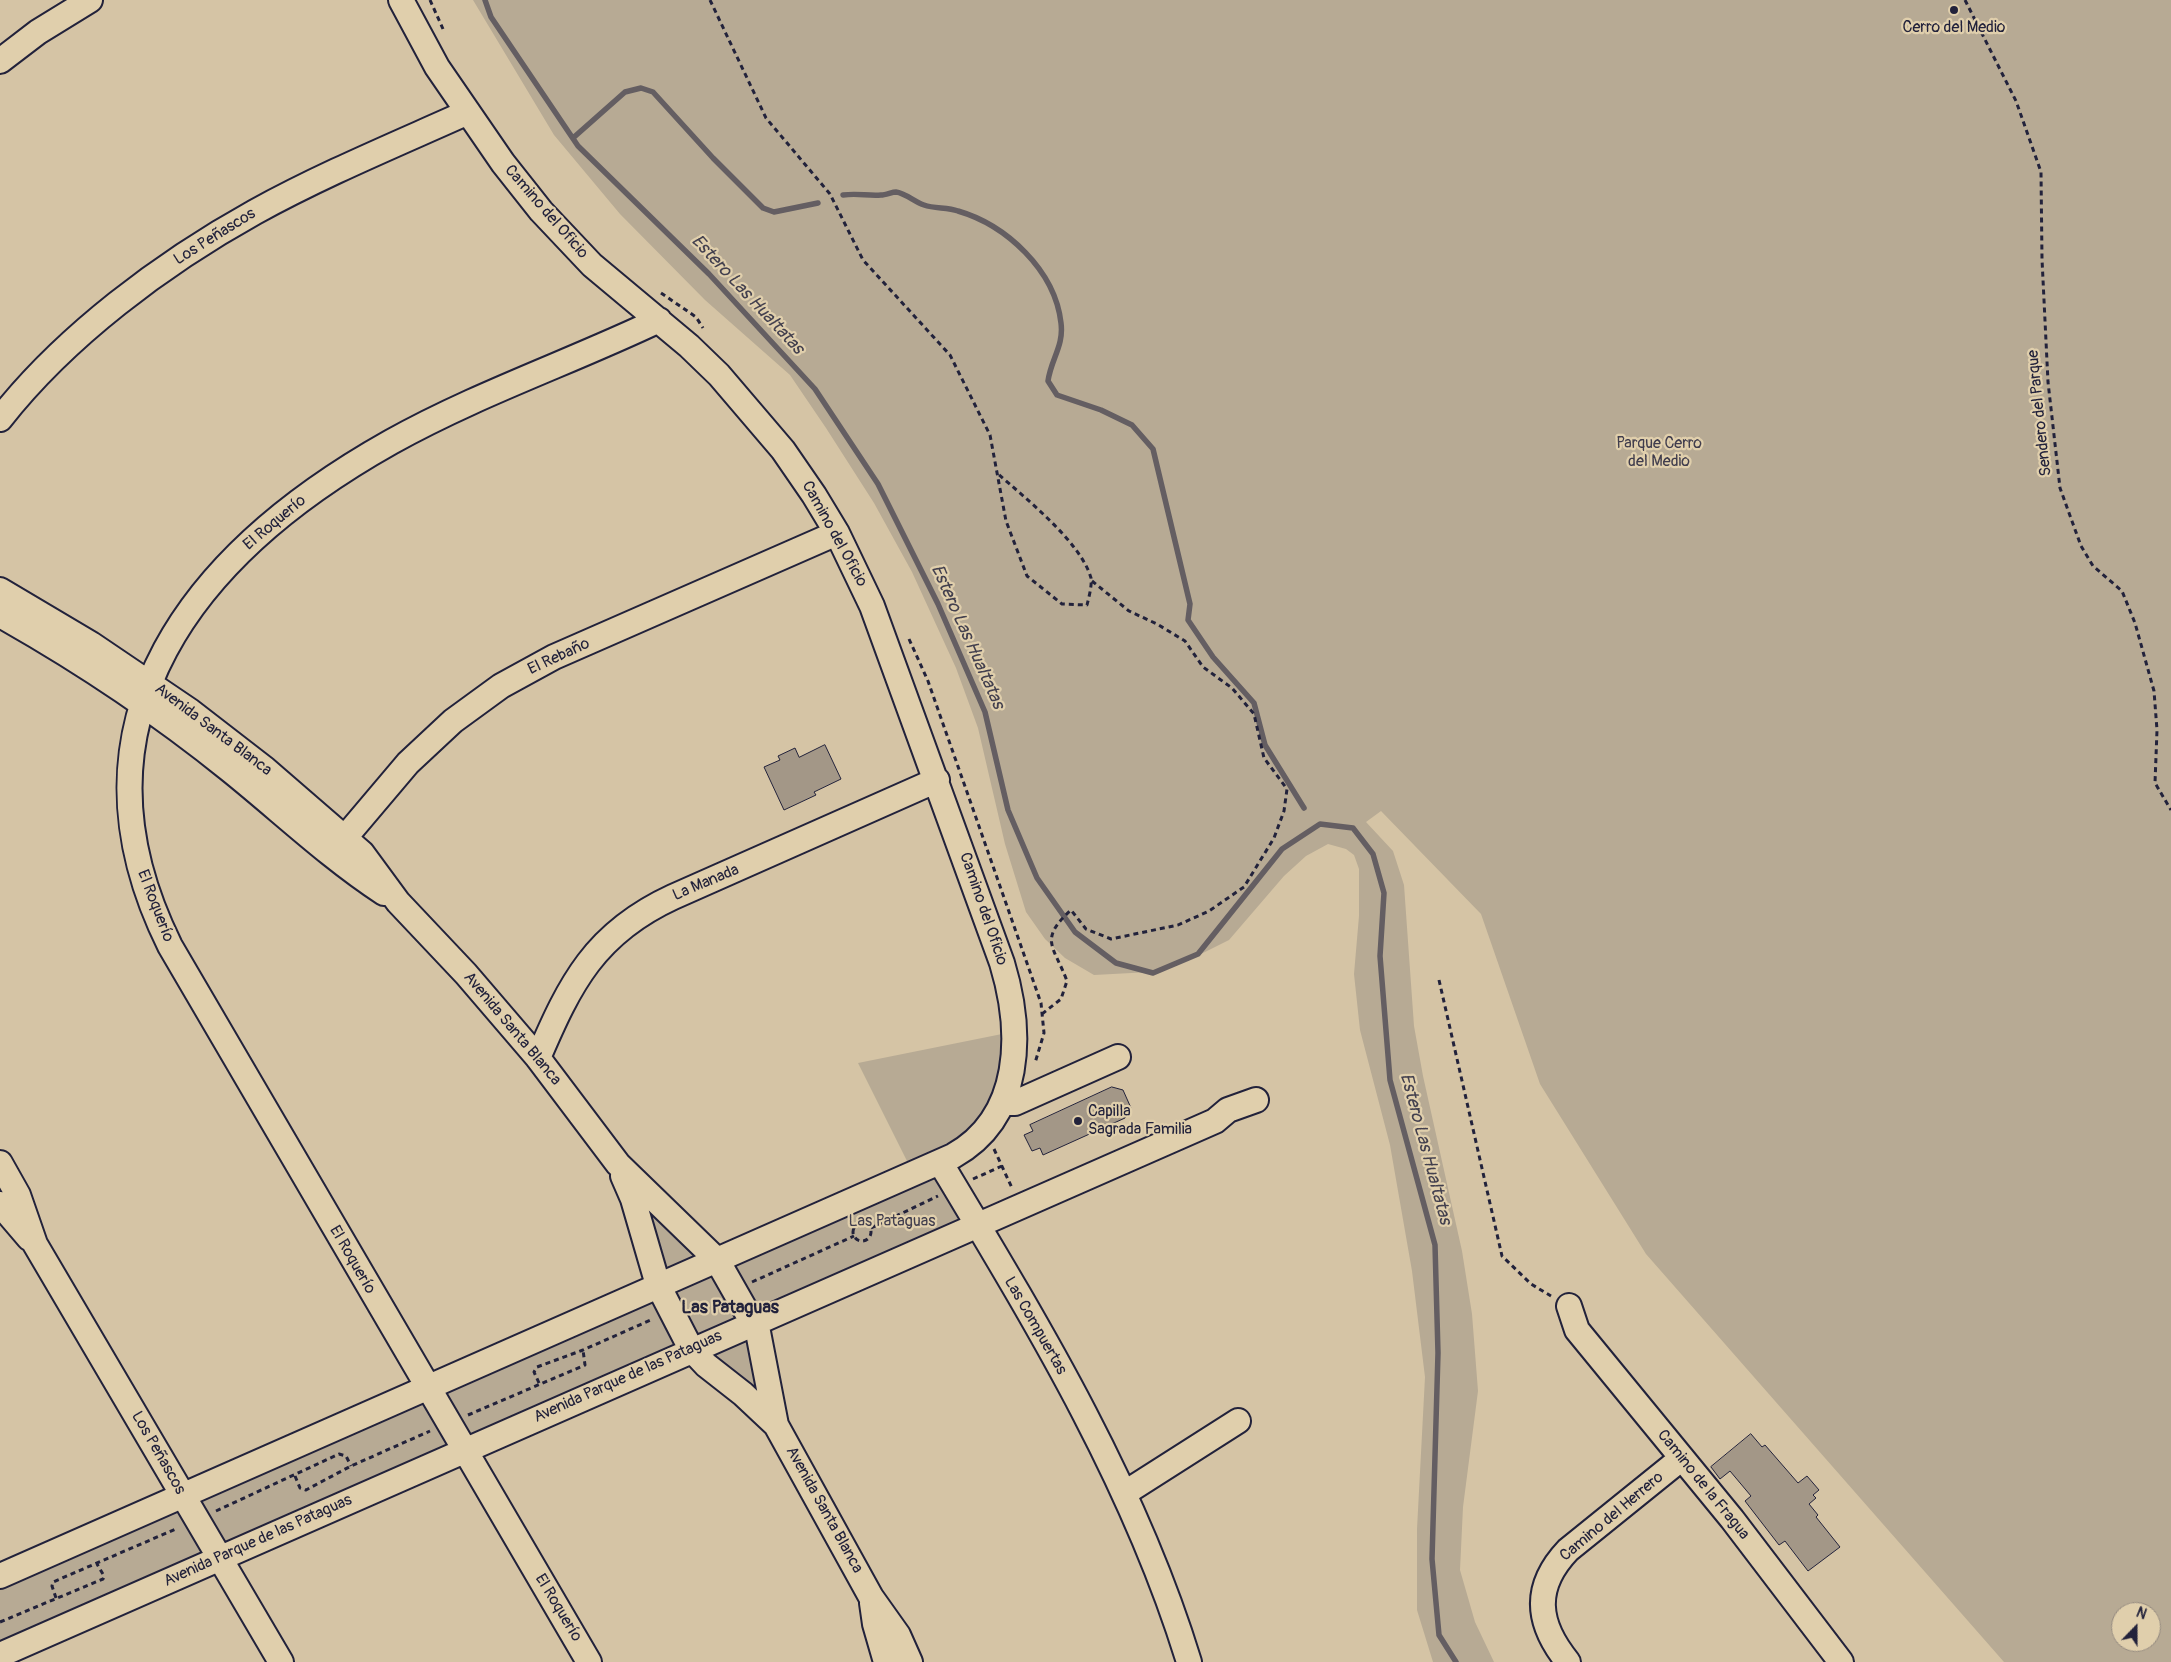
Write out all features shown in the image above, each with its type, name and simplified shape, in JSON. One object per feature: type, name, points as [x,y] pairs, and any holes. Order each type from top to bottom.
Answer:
[{"type":"street","points":[[0,61],[38,32],[90,0]]},
{"type":"street","name":"Camino del Oficio","points":[[401,0],[432,60],[521,187],[561,234],[592,265],[659,320],[719,375],[763,424],[799,472],[837,534],[872,606],[937,780],[1002,964],[1012,1002],[1014,1022],[1013,1101],[983,1134],[962,1151],[940,1162]]},
{"type":"street","name":"Los Peñascos","points":[[0,419],[33,382],[100,319],[143,285],[203,243],[254,212],[299,189],[468,112]]},
{"type":"street","name":"El Roquerío","points":[[589,1662],[182,968],[159,924],[138,863],[131,813],[131,766],[146,694],[181,622],[213,580],[271,525],[329,481],[392,441],[434,420],[659,320]]},
{"type":"street","name":"El Rebaño","points":[[338,845],[403,769],[431,740],[501,686],[554,657],[837,534]]},
{"type":"street","name":"Avenida Santa Blanca","points":[[0,590],[91,644],[228,769],[338,845],[398,902],[466,974],[538,1058],[618,1164],[717,1260],[754,1322],[760,1342],[776,1425]]},
{"type":"street","name":"Avenida Santa Blanca","points":[[0,615],[81,664],[146,694]]},
{"type":"street","name":"La Manada","points":[[538,1058],[567,994],[583,968],[607,941],[635,918],[666,900],[937,780]]},
{"type":"street","points":[[1013,1101],[1118,1057]]},
{"type":"street","name":"Avenida Parque de las Pataguas","points":[[0,1654],[1215,1121],[1228,1110],[1256,1100]]},
{"type":"street","points":[[0,1576],[940,1162]]},
{"type":"street","name":"Las Compuertas","points":[[940,1162],[1085,1412],[1125,1493],[1153,1561],[1189,1662]]},
{"type":"street","name":"Los Peñascos","points":[[0,1163],[18,1195],[35,1244]]},
{"type":"street","name":"Avenida Santa Blanca","points":[[618,1164],[633,1200],[658,1285],[691,1350],[776,1425],[871,1597],[898,1635],[910,1662]]},
{"type":"street","name":"Los Peñascos","points":[[0,1204],[35,1244],[281,1662]]},
{"type":"street","name":"Camino de la Fragua","points":[[1569,1306],[1576,1330],[1682,1458],[1841,1662]]},
{"type":"street","points":[[1125,1493],[1238,1421]]},
{"type":"street","name":"Camino del Herrero","points":[[1568,1662],[1551,1640],[1543,1616],[1544,1590],[1553,1568],[1568,1550],[1682,1458]]},
{"type":"street","name":"Avenida Santa Blanca","points":[[871,1597],[875,1624],[886,1662]]},
{"type":"path","points":[[430,0],[445,33]]},
{"type":"path","points":[[710,0],[766,118],[830,194],[863,260],[950,355],[990,434],[1006,522],[1027,576],[1062,604],[1087,605],[1091,580]]},
{"type":"path","name":"Sendero del Parque","points":[[1964,0],[2016,101],[2041,172],[2042,259],[2048,382],[2060,488],[2082,546],[2094,566],[2122,592],[2135,623],[2154,691],[2157,730],[2155,783],[2171,810]]},
{"type":"path","points":[[652,288],[677,302],[696,317],[705,332]]},
{"type":"path","points":[[997,473],[1051,523],[1082,558],[1091,580],[1129,611],[1157,624],[1185,641],[1203,668],[1232,688],[1254,714],[1264,758],[1287,788],[1284,812],[1274,838],[1244,887],[1209,911],[1178,924],[1111,939],[1086,929],[1071,910],[1054,925],[1052,933],[1053,950],[1067,980],[1061,999],[1042,1014]]},
{"type":"path","points":[[908,637],[928,681],[1041,1003],[1044,1033],[1013,1101]]},
{"type":"path","points":[[1439,980],[1502,1256],[1531,1284],[1569,1306]]},
{"type":"path","points":[[983,1134],[994,1149],[1020,1206]]},
{"type":"path","points":[[860,1223],[866,1224],[871,1228],[871,1236],[866,1240],[861,1241],[854,1236],[853,1230],[860,1223]]},
{"type":"path","points":[[735,1290],[854,1236]]},
{"type":"path","points":[[539,1384],[534,1372],[537,1367],[583,1350],[672,1311]]},
{"type":"path","points":[[0,1622],[103,1580],[104,1576],[97,1564]]},
{"type":"green space","name":"Parque Cerro del Medio","points":[[473,0],[2171,0],[2171,1662],[2004,1662],[1646,1254],[1540,1084],[1481,914],[1381,811],[1366,822],[1393,851],[1404,885],[1414,1026],[1423,1076],[1462,1251],[1472,1314],[1478,1391],[1463,1507],[1460,1570],[1475,1622],[1494,1662],[1433,1662],[1417,1610],[1417,1529],[1425,1377],[1412,1271],[1390,1145],[1360,1030],[1354,974],[1359,916],[1359,869],[1354,855],[1346,849],[1328,844],[1306,856],[1284,876],[1229,940],[1189,960],[1150,972],[1094,975],[1065,958],[1045,939],[1026,912],[1005,844],[978,728],[956,668],[912,572],[874,503],[790,375],[705,300],[620,214],[554,135]]},
{"type":"green space","points":[[1002,1034],[1002,1059],[996,1087],[984,1113],[963,1139],[909,1165],[858,1063]]},
{"type":"green space","name":"Las Pataguas","points":[[933,1175],[960,1221],[0,1643],[0,1587]]},
{"type":"green space","points":[[646,1209],[703,1257],[662,1272]]},
{"type":"green space","points":[[747,1337],[757,1392],[710,1353]]},
{"type":"building","points":[[825,745],[841,779],[814,792],[816,795],[784,810],[764,767],[780,760],[778,756],[795,748],[799,757]]},
{"type":"building","name":"Capilla Sagrada Familia","points":[[1112,1087],[1123,1090],[1131,1108],[1125,1118],[1043,1155],[1040,1148],[1032,1151],[1024,1135],[1033,1131],[1030,1125]]},
{"type":"building","points":[[1751,1434],[1762,1447],[1765,1445],[1798,1483],[1807,1476],[1819,1490],[1813,1495],[1816,1498],[1809,1504],[1818,1515],[1816,1517],[1840,1547],[1808,1571],[1785,1541],[1779,1545],[1745,1501],[1751,1496],[1730,1471],[1720,1479],[1711,1467]]},
{"type":"waterway","name":"Estero Las Hualtatas","points":[[485,0],[491,17],[578,146],[709,274],[815,389],[878,484],[938,604],[985,712],[1008,810],[1037,878],[1075,932],[1116,963],[1153,973],[1198,954],[1282,849],[1320,824],[1353,828],[1373,854],[1384,893],[1380,956],[1390,1080],[1435,1245],[1438,1353],[1432,1559],[1439,1635],[1456,1662]]},
{"type":"waterway","points":[[573,138],[625,92],[641,88],[653,92],[713,158],[763,208],[774,212],[818,203]]},
{"type":"waterway","points":[[843,195],[881,195],[896,192],[924,205],[954,210],[976,218],[994,227],[1010,239],[1025,252],[1038,268],[1049,285],[1057,304],[1061,323],[1061,339],[1048,381],[1057,395],[1101,410],[1132,425],[1153,449],[1190,604],[1188,620],[1213,657],[1254,703],[1265,745],[1304,808]]},
{"type":"place","name":"Cerro del Medio","points":[[1954,10]]},
{"type":"place","name":"Capilla Sagrada Familia","points":[[1078,1121]]},
{"type":"district","name":"Las Pataguas","points":[[730,1308]]}]
